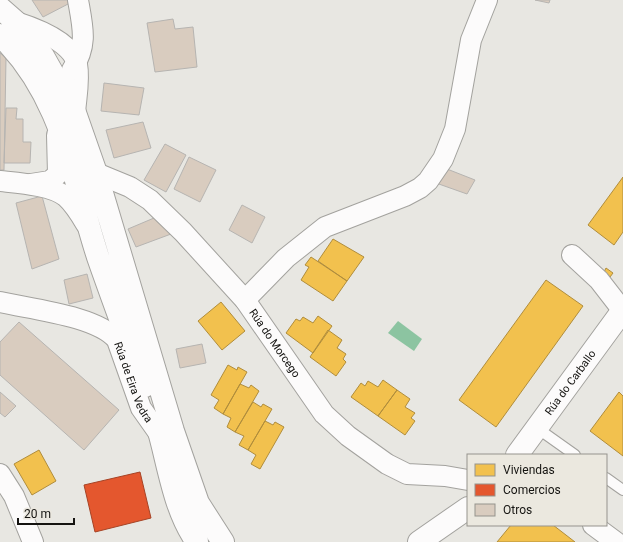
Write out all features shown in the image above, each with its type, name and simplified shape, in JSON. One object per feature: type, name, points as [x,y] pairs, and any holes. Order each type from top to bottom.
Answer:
[{"type":"main road","points":[[4,22],[47,54],[54,82],[65,114],[84,206],[91,232],[115,275],[116,319],[149,398],[167,433],[198,503],[223,542]]},
{"type":"main road","points":[[4,22],[18,53],[39,85],[65,114],[96,174],[115,275],[167,433],[177,501],[192,535],[197,542]]},
{"type":"main road","name":"Rúa do Carballo","points":[[518,454],[623,311]]},
{"type":"main road","points":[[177,501],[209,542]]},
{"type":"main road","points":[[419,542],[467,509]]},
{"type":"street","points":[[47,54],[73,29],[78,0]]},
{"type":"street","points":[[78,0],[84,41],[71,72],[54,82],[81,160],[84,206]]},
{"type":"street","points":[[245,300],[286,258],[325,228],[405,196],[420,188],[428,181],[443,159],[455,129],[464,69],[471,40],[487,0]]},
{"type":"street","points":[[28,184],[50,181],[56,178],[58,174],[65,114],[78,78],[76,63],[69,52],[47,54]]},
{"type":"street","name":"Rúa do Morcego","points":[[96,174],[130,187],[150,200],[183,232],[245,300],[324,414],[348,436],[387,464],[407,474],[445,476],[467,480]]},
{"type":"street","points":[[0,181],[28,184],[53,190],[64,195],[72,203],[91,232]]},
{"type":"street","points":[[572,255],[600,280],[623,311]]},
{"type":"street","name":"Rúa de Eira Vedra","points":[[0,302],[101,326],[116,319]]},
{"type":"street","points":[[0,474],[14,496],[33,542]]},
{"type":"street","points":[[595,526],[616,542]]},
{"type":"lane","points":[[537,428],[573,454]]},
{"type":"lane","points":[[607,479],[623,490]]},
{"type":"shaded area","points":[[398,321],[422,339],[414,351],[388,333]]},
{"type":"building: Viviendas","points":[[623,177],[623,232],[614,245],[588,225]]},
{"type":"building: Viviendas","points":[[333,239],[364,257],[347,281],[318,261]]},
{"type":"building: Viviendas","points":[[311,257],[347,281],[333,301],[301,280],[309,267],[305,265]]},
{"type":"building: Viviendas","points":[[606,268],[613,273],[610,277],[604,272]]},
{"type":"building: Viviendas","points":[[546,280],[583,306],[496,427],[459,400]]},
{"type":"building: Viviendas","points":[[221,302],[245,331],[222,350],[198,321]]},
{"type":"building: Viviendas","points":[[318,316],[332,326],[313,353],[286,333],[296,319],[300,321],[303,317],[313,323]]},
{"type":"building: Viviendas","points":[[328,330],[342,340],[337,348],[346,354],[343,359],[346,362],[336,376],[310,357]]},
{"type":"building: Viviendas","points":[[228,365],[237,370],[238,367],[247,372],[223,414],[214,408],[219,400],[211,395]]},
{"type":"building: Viviendas","points":[[383,380],[397,390],[378,416],[351,397],[361,383],[365,386],[368,381],[378,387]]},
{"type":"building: Viviendas","points":[[240,384],[249,388],[251,385],[259,391],[235,432],[227,427],[231,418],[223,414]]},
{"type":"building: Viviendas","points":[[397,390],[410,399],[405,407],[415,413],[411,418],[415,421],[405,435],[378,416]]},
{"type":"building: Viviendas","points":[[619,392],[623,396],[623,456],[590,431]]},
{"type":"building: Viviendas","points":[[253,402],[261,407],[263,404],[272,409],[248,450],[239,445],[244,436],[235,432]]},
{"type":"building: Viviendas","points":[[265,421],[273,425],[275,422],[284,427],[260,469],[251,464],[256,455],[248,450]]},
{"type":"building: Viviendas","points":[[39,450],[56,481],[32,495],[14,464]]},
{"type":"building: Viviendas","points":[[510,526],[554,526],[575,542],[497,542]]},
{"type":"building: Comercios","points":[[140,472],[151,518],[95,532],[84,485]]},
{"type":"building: Otros","points":[[32,0],[70,0],[70,3],[43,17]]},
{"type":"building: Otros","points":[[535,0],[550,0],[549,3]]},
{"type":"building: Otros","points":[[173,19],[175,29],[193,27],[197,67],[155,72],[147,23]]},
{"type":"building: Otros","points":[[0,53],[6,58],[4,170],[0,170]]},
{"type":"building: Otros","points":[[104,83],[144,88],[139,115],[101,111]]},
{"type":"building: Otros","points":[[6,108],[17,108],[16,119],[23,119],[23,142],[31,142],[30,163],[4,163]]},
{"type":"building: Otros","points":[[143,122],[151,148],[114,158],[106,130]]},
{"type":"building: Otros","points":[[165,144],[186,155],[166,192],[144,180]]},
{"type":"building: Otros","points":[[189,157],[216,170],[200,202],[174,189]]},
{"type":"building: Otros","points":[[447,169],[475,180],[467,194],[436,183]]},
{"type":"building: Otros","points":[[42,196],[59,259],[32,269],[16,203]]},
{"type":"building: Otros","points":[[242,205],[265,217],[252,243],[229,230]]},
{"type":"building: Otros","points":[[154,218],[171,234],[136,247],[128,229]]},
{"type":"building: Otros","points":[[87,274],[93,298],[69,304],[64,280]]},
{"type":"building: Otros","points":[[19,322],[119,410],[84,450],[0,375],[0,342]]},
{"type":"building: Otros","points":[[202,344],[206,363],[180,368],[176,349]]},
{"type":"building: Otros","points":[[0,392],[16,406],[5,417],[0,413]]}]
